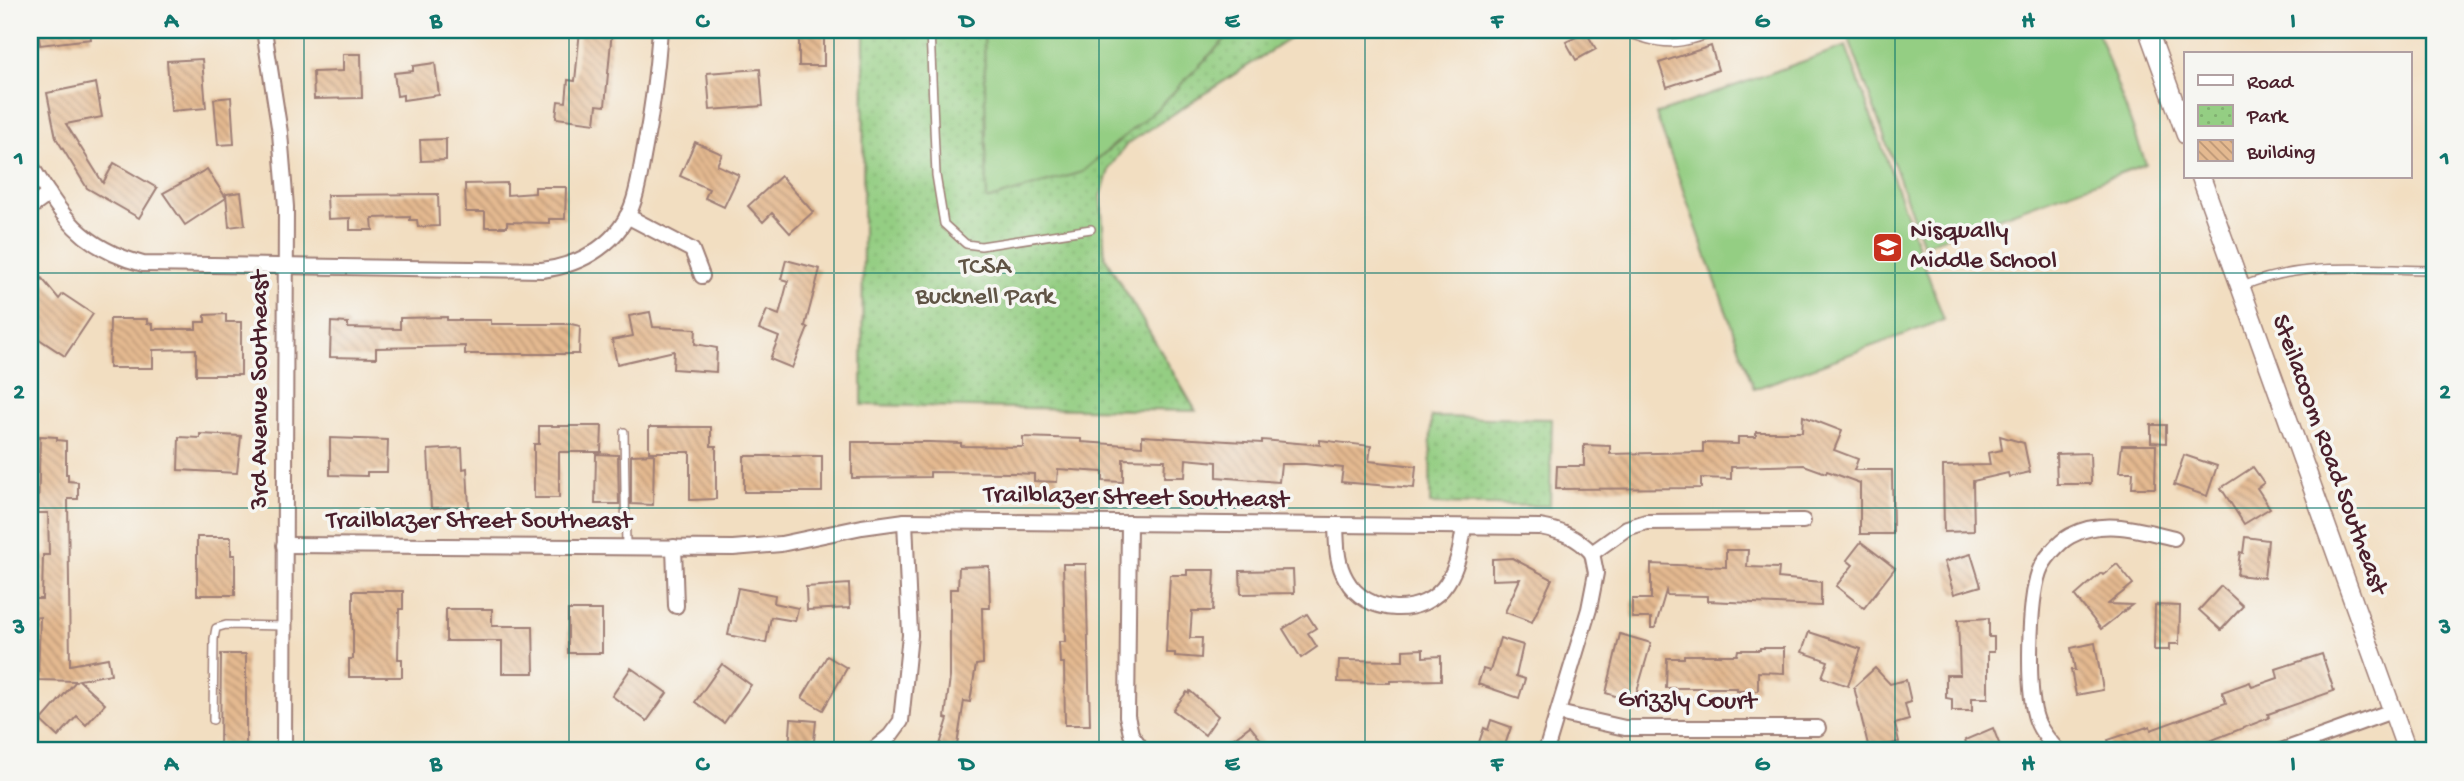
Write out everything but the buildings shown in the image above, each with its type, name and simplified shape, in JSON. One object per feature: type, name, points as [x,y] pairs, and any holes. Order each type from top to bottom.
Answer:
[{"type":"street","name":"3rd Avenue Southeast","points":[[264,30],[280,133],[286,206],[284,751]]},
{"type":"street","points":[[30,164],[65,220],[100,248],[125,260],[161,266],[559,268],[576,263],[599,249],[618,231],[634,200],[649,128],[660,30]]},
{"type":"street","points":[[2148,30],[2184,129]]},
{"type":"street","name":"Steilacoom Road Southeast","points":[[2200,178],[2407,751]]},
{"type":"street","points":[[30,208],[49,194]]},
{"type":"street","points":[[627,216],[692,250],[702,276]]},
{"type":"street","points":[[872,751],[890,736],[901,721],[910,635],[905,521]]},
{"type":"street","name":"Trailblazer Street Southeast","points":[[284,545],[733,548],[780,544],[905,521],[1540,527],[1562,531],[1581,541],[1592,553]]},
{"type":"street","points":[[1546,751],[1589,609],[1596,573],[1592,553],[1627,528],[1646,522],[1803,521]]},
{"type":"street","points":[[1129,523],[1127,716],[1130,734],[1143,751]]},
{"type":"street","points":[[1336,526],[1337,557],[1346,580],[1360,596],[1373,604],[1401,608],[1413,607],[1435,597],[1446,585],[1457,564],[1464,527]]},
{"type":"street","points":[[2058,751],[2036,720],[2032,701],[2031,637],[2039,570],[2056,548],[2070,536],[2095,528],[2117,526],[2174,538]]},
{"type":"street","points":[[674,547],[676,606]]},
{"type":"street","points":[[2281,751],[2392,711]]},
{"type":"street","name":"Grizzly Court","points":[[1558,713],[1625,728],[1818,728]]},
{"type":"lane","points":[[930,30],[936,175],[944,225],[966,244],[981,246],[1091,229]]},
{"type":"lane","points":[[1621,30],[1666,45],[1722,30]]},
{"type":"lane","points":[[2240,288],[2264,277],[2301,269],[2434,270]]},
{"type":"lane","points":[[624,432],[626,547]]},
{"type":"lane","points":[[213,720],[216,628],[226,625],[284,626]]},
{"type":"green space","name":"TCSA Bucknell Park","points":[[864,30],[1303,30],[1127,144],[1110,167],[1101,196],[1105,257],[1196,411],[862,405]]},
{"type":"green space","points":[[984,30],[1234,30],[1159,107],[1082,172],[987,200]]},
{"type":"green space","points":[[1846,30],[2097,30],[2146,164],[1923,245]]},
{"type":"green space","points":[[1846,46],[1944,320],[1754,389],[1656,114]]},
{"type":"green space","points":[[1431,417],[1552,419],[1550,506],[1430,504]]},
{"type":"place","name":"Nisqually Middle School","points":[[1887,247]]}]
